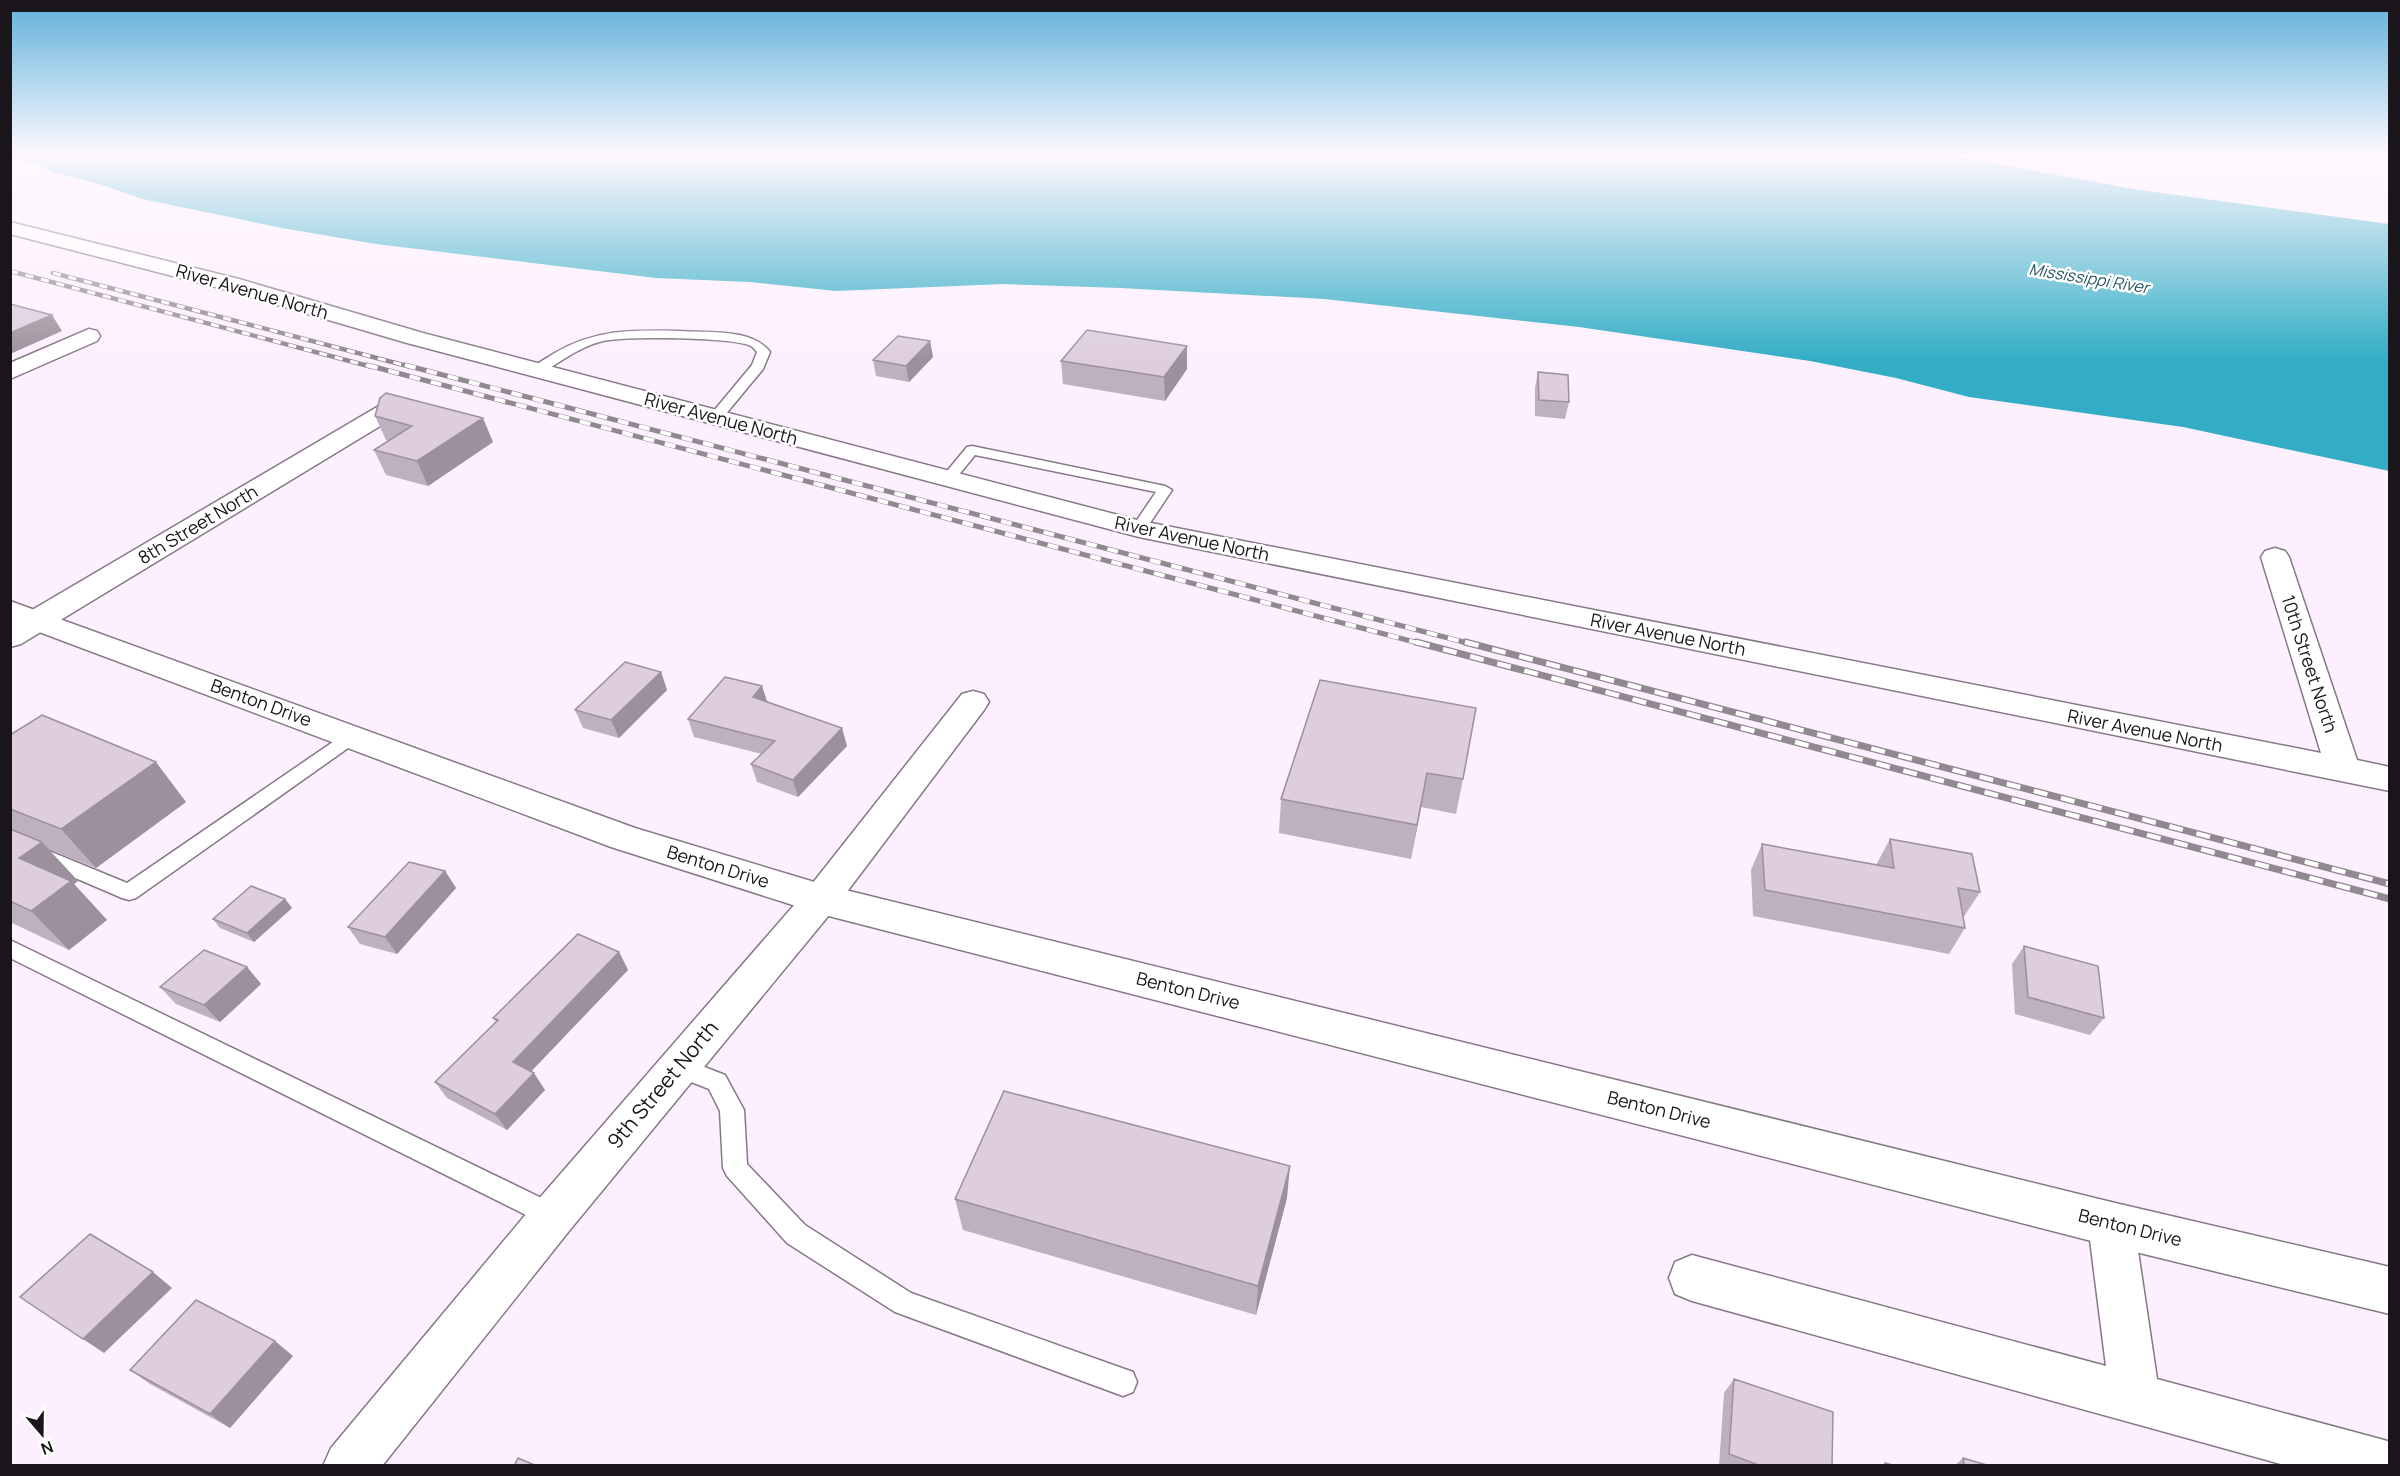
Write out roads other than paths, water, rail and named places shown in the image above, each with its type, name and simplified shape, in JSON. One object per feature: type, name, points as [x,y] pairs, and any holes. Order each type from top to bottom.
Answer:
[{"type":"street","name":"River Avenue North","points":[[10,228],[231,284],[415,338],[1139,530],[2390,779]]},
{"type":"street","points":[[10,372],[89,336]]},
{"type":"street","name":"8th Street North","points":[[20,623],[386,412]]},
{"type":"street","name":"10th Street North","points":[[2276,557],[2343,770]]},
{"type":"street","name":"Benton Drive","points":[[20,623],[352,737],[624,838],[821,899],[2111,1224],[2390,1291]]},
{"type":"street","name":"9th Street North","points":[[349,1466],[553,1216],[821,899],[973,702]]},
{"type":"street","points":[[2111,1224],[2135,1398]]},
{"type":"street","points":[[1692,1278],[2384,1466]]},
{"type":"lane","points":[[537,370],[575,347],[605,337],[624,334],[733,339],[756,344],[764,352],[758,366],[715,418]]},
{"type":"lane","points":[[948,479],[972,450],[1165,490],[1139,530]]},
{"type":"lane","points":[[10,842],[129,892],[352,737]]},
{"type":"lane","points":[[10,948],[553,1216]]},
{"type":"lane","points":[[679,1067],[717,1083],[732,1110],[735,1168],[796,1234],[904,1304],[1123,1382]]},
{"type":"water","name":"Mississippi River","points":[[257,223],[2381,223],[2389,224],[2389,471],[2183,427],[1969,397],[1896,378],[1810,361],[1579,327],[1324,299],[1120,288],[1003,284],[836,291],[750,282],[656,278],[376,244]]},
{"type":"railway","points":[[10,271],[372,367]]},
{"type":"railway","points":[[53,273],[411,367]]},
{"type":"railway","points":[[367,365],[1422,644]]},
{"type":"railway","points":[[405,365],[1471,644]]},
{"type":"railway","points":[[1416,642],[2390,899]]},
{"type":"railway","points":[[1465,642],[2390,884]]}]
